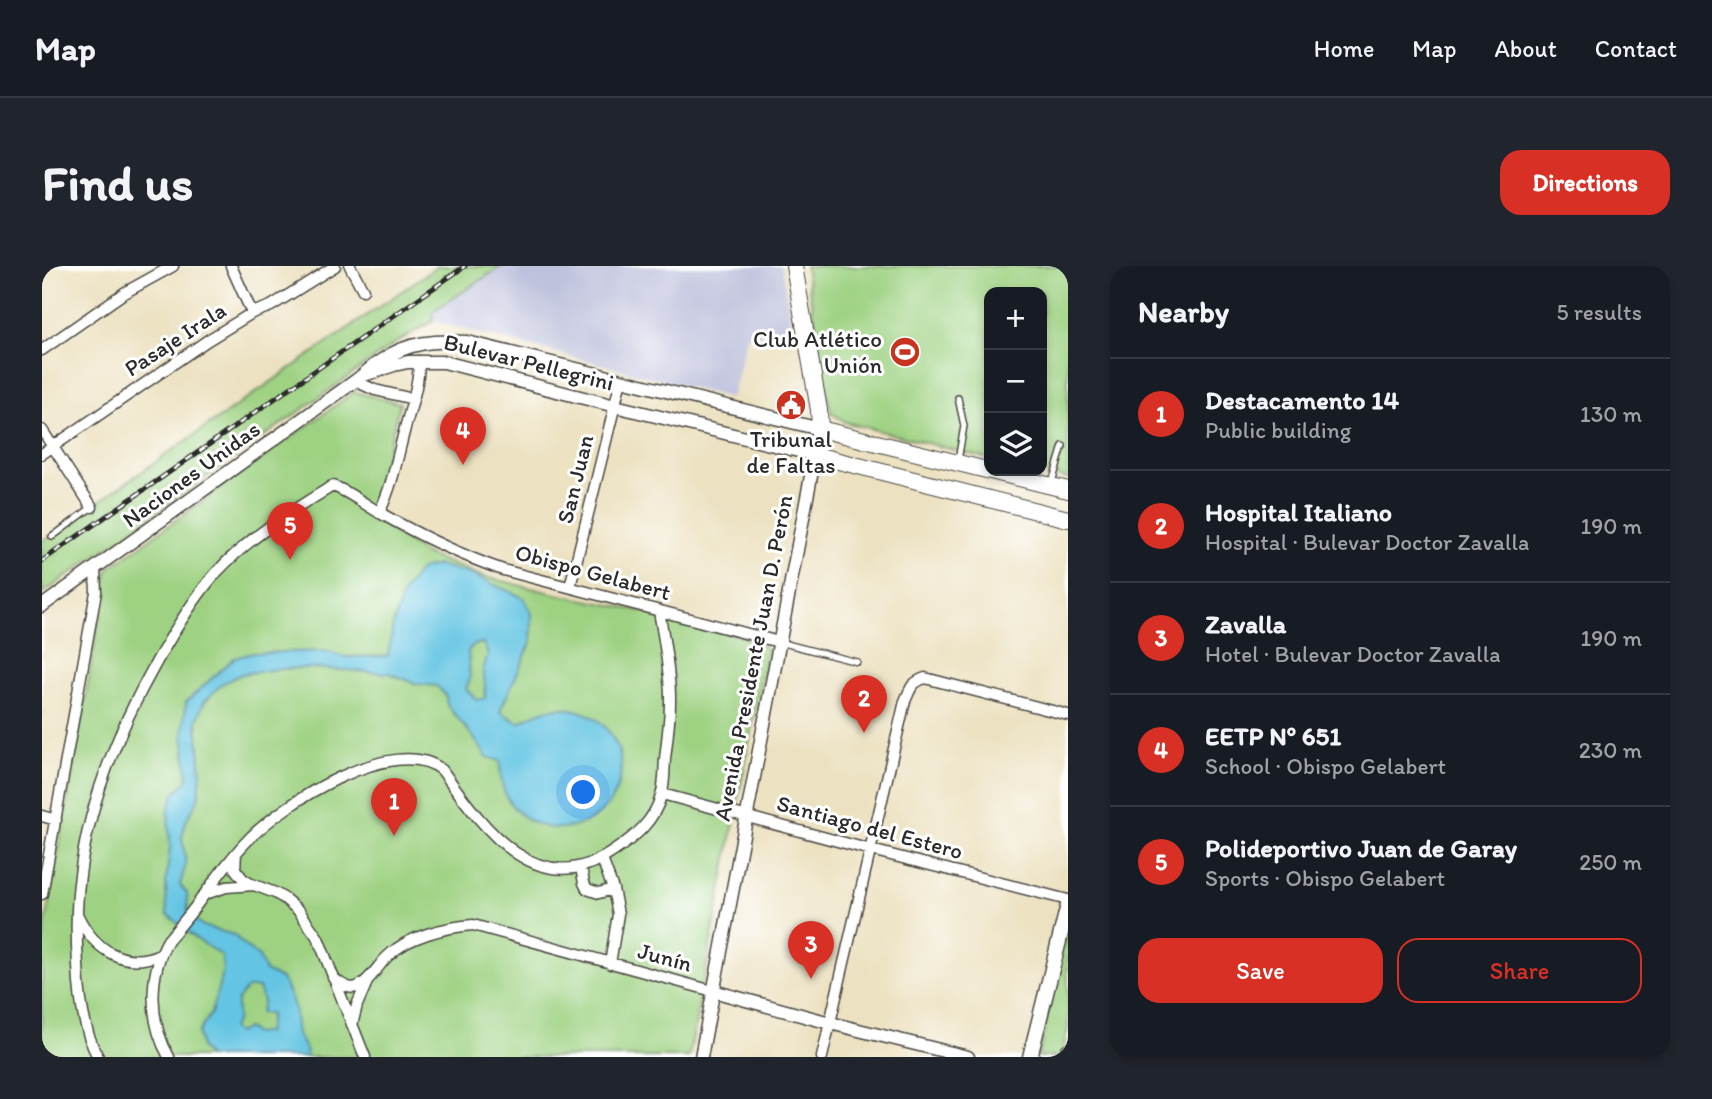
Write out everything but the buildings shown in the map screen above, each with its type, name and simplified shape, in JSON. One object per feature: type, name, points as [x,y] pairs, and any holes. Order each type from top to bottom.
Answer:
[{"type":"main road","name":"Avenida Presidente Juan D. Perón","points":[[794,266],[818,395],[820,429],[815,455]]},
{"type":"main road","name":"Bulevar Pellegrini","points":[[820,429],[984,468]]},
{"type":"main road","name":"Bulevar Pellegrini","points":[[815,455],[1068,519]]},
{"type":"main road","points":[[1014,506],[1028,476]]},
{"type":"main road","name":"Bulevar Pellegrini","points":[[1030,476],[1048,486],[1068,490]]},
{"type":"main road","points":[[1036,512],[1048,486]]},
{"type":"main road","points":[[1030,1057],[1068,902]]},
{"type":"main road","points":[[1067,1057],[1068,1051]]},
{"type":"street","points":[[42,350],[124,293],[173,266]]},
{"type":"street","points":[[231,266],[252,313]]},
{"type":"street","name":"Pasaje Irala","points":[[42,454],[208,340],[252,313],[271,306],[335,266]]},
{"type":"street","points":[[350,266],[363,290]]},
{"type":"street","name":"Bulevar Pellegrini","points":[[360,378],[381,361],[418,343],[442,340],[467,342],[820,429]]},
{"type":"street","points":[[490,373],[485,359],[490,352],[497,349]]},
{"type":"street","points":[[379,513],[387,497],[413,399],[419,361]]},
{"type":"street","name":"Bulevar Pellegrini","points":[[360,378],[394,365],[419,361],[444,362],[815,455]]},
{"type":"street","points":[[360,378],[375,390],[413,399]]},
{"type":"street","name":"Naciones Unidas","points":[[42,607],[360,378]]},
{"type":"street","name":"San Juan","points":[[570,587],[621,380]]},
{"type":"street","points":[[42,430],[92,507]]},
{"type":"street","name":"Avenida Presidente Juan D. Perón","points":[[701,1057],[815,455]]},
{"type":"street","name":"Obispo Gelabert","points":[[77,914],[84,851],[112,754],[136,699],[170,639],[206,586],[244,547],[332,486],[471,559],[503,570],[779,642]]},
{"type":"street","points":[[42,894],[96,592],[95,568]]},
{"type":"street","points":[[169,1057],[159,1034],[155,1015],[154,985],[160,954],[168,940],[249,839],[274,816],[328,783],[375,764],[425,760],[442,770],[489,831],[516,855],[559,869],[581,867],[602,859],[644,828],[662,794],[670,704],[670,681],[659,611]]},
{"type":"street","points":[[822,1057],[905,701],[911,687],[916,681],[925,678],[1068,715]]},
{"type":"street","name":"Santiago del Estero","points":[[662,794],[1068,902]]},
{"type":"street","points":[[42,816],[56,820]]},
{"type":"street","points":[[236,853],[235,869],[243,879],[285,899],[299,911],[317,938],[365,1057]]},
{"type":"street","points":[[602,859],[617,905],[618,921],[610,964]]},
{"type":"street","points":[[581,867],[583,883],[587,889],[599,893],[613,889]]},
{"type":"street","points":[[205,894],[226,887],[257,885]]},
{"type":"street","points":[[77,914],[89,935],[111,953],[131,960],[148,960],[160,954]]},
{"type":"street","points":[[77,914],[78,977],[82,1004],[89,1040],[99,1057]]},
{"type":"street","name":"Junín","points":[[352,1026],[367,981],[395,949],[434,933],[457,926],[473,925],[830,1023],[968,1057]]},
{"type":"street","points":[[333,978],[350,988],[367,981]]},
{"type":"lane","points":[[957,463],[964,426],[958,398]]},
{"type":"lane","points":[[1048,486],[1054,476],[1063,446]]},
{"type":"lane","points":[[52,537],[92,507]]},
{"type":"lane","name":"Obispo Gelabert","points":[[779,642],[857,662]]},
{"type":"shaded area","points":[[502,266],[781,266],[792,327],[747,336],[731,398],[433,321],[432,313]]},
{"type":"green space","points":[[438,266],[502,266],[432,312],[433,321],[397,342],[42,594],[42,541]]},
{"type":"green space","name":"Club Atlético Unión","points":[[805,266],[1068,266],[1068,479],[1047,474],[1047,287],[984,287],[984,458],[845,422],[831,412]]},
{"type":"green space","points":[[354,392],[400,403],[370,515],[425,554],[482,576],[761,641],[767,650],[689,1057],[55,1057],[42,1054],[42,945],[108,569]]},
{"type":"green space","points":[[1068,924],[1068,1029],[1061,1057],[1038,1057]]},
{"type":"water","points":[[438,565],[473,575],[524,598],[532,614],[531,643],[500,711],[519,723],[536,713],[553,708],[580,711],[594,718],[608,730],[619,752],[621,773],[615,793],[606,808],[578,825],[546,827],[531,822],[518,812],[507,798],[501,780],[500,761],[487,757],[447,705],[446,696],[437,686],[417,684],[389,673],[309,668],[242,674],[223,683],[204,702],[197,721],[201,775],[198,799],[186,821],[182,837],[186,864],[180,885],[187,893],[188,914],[203,926],[234,935],[259,957],[265,971],[283,980],[294,1006],[297,1034],[307,1052],[305,1057],[208,1057],[201,1049],[198,1033],[211,1013],[223,972],[222,956],[167,914],[166,883],[170,847],[168,813],[173,796],[188,779],[183,732],[186,702],[234,658],[253,653],[325,651],[345,657],[388,656],[393,625],[404,591],[421,569]],"holes":[[[483,643],[488,654],[483,670],[485,698],[477,700],[466,689],[470,679],[468,651],[473,645]],[[247,988],[259,988],[263,1002],[260,1013],[270,1014],[267,1032],[255,1034],[247,1028],[238,1033],[232,1029],[237,1018],[237,1001]]]},
{"type":"railway","points":[[42,561],[465,266]]},
{"type":"place","name":"Club Atlético Unión","points":[[905,352]]},
{"type":"place","name":"Tribunal de Faltas","points":[[791,405]]},
{"type":"place","name":"EETP Nº 651","points":[[463,465]]},
{"type":"place","name":"Polideportivo Juan de Garay","points":[[290,560]]},
{"type":"place","name":"Hospital Italiano","points":[[864,733]]},
{"type":"place","name":"Destacamento 14","points":[[394,836]]},
{"type":"place","name":"Zavalla","points":[[811,979]]}]
